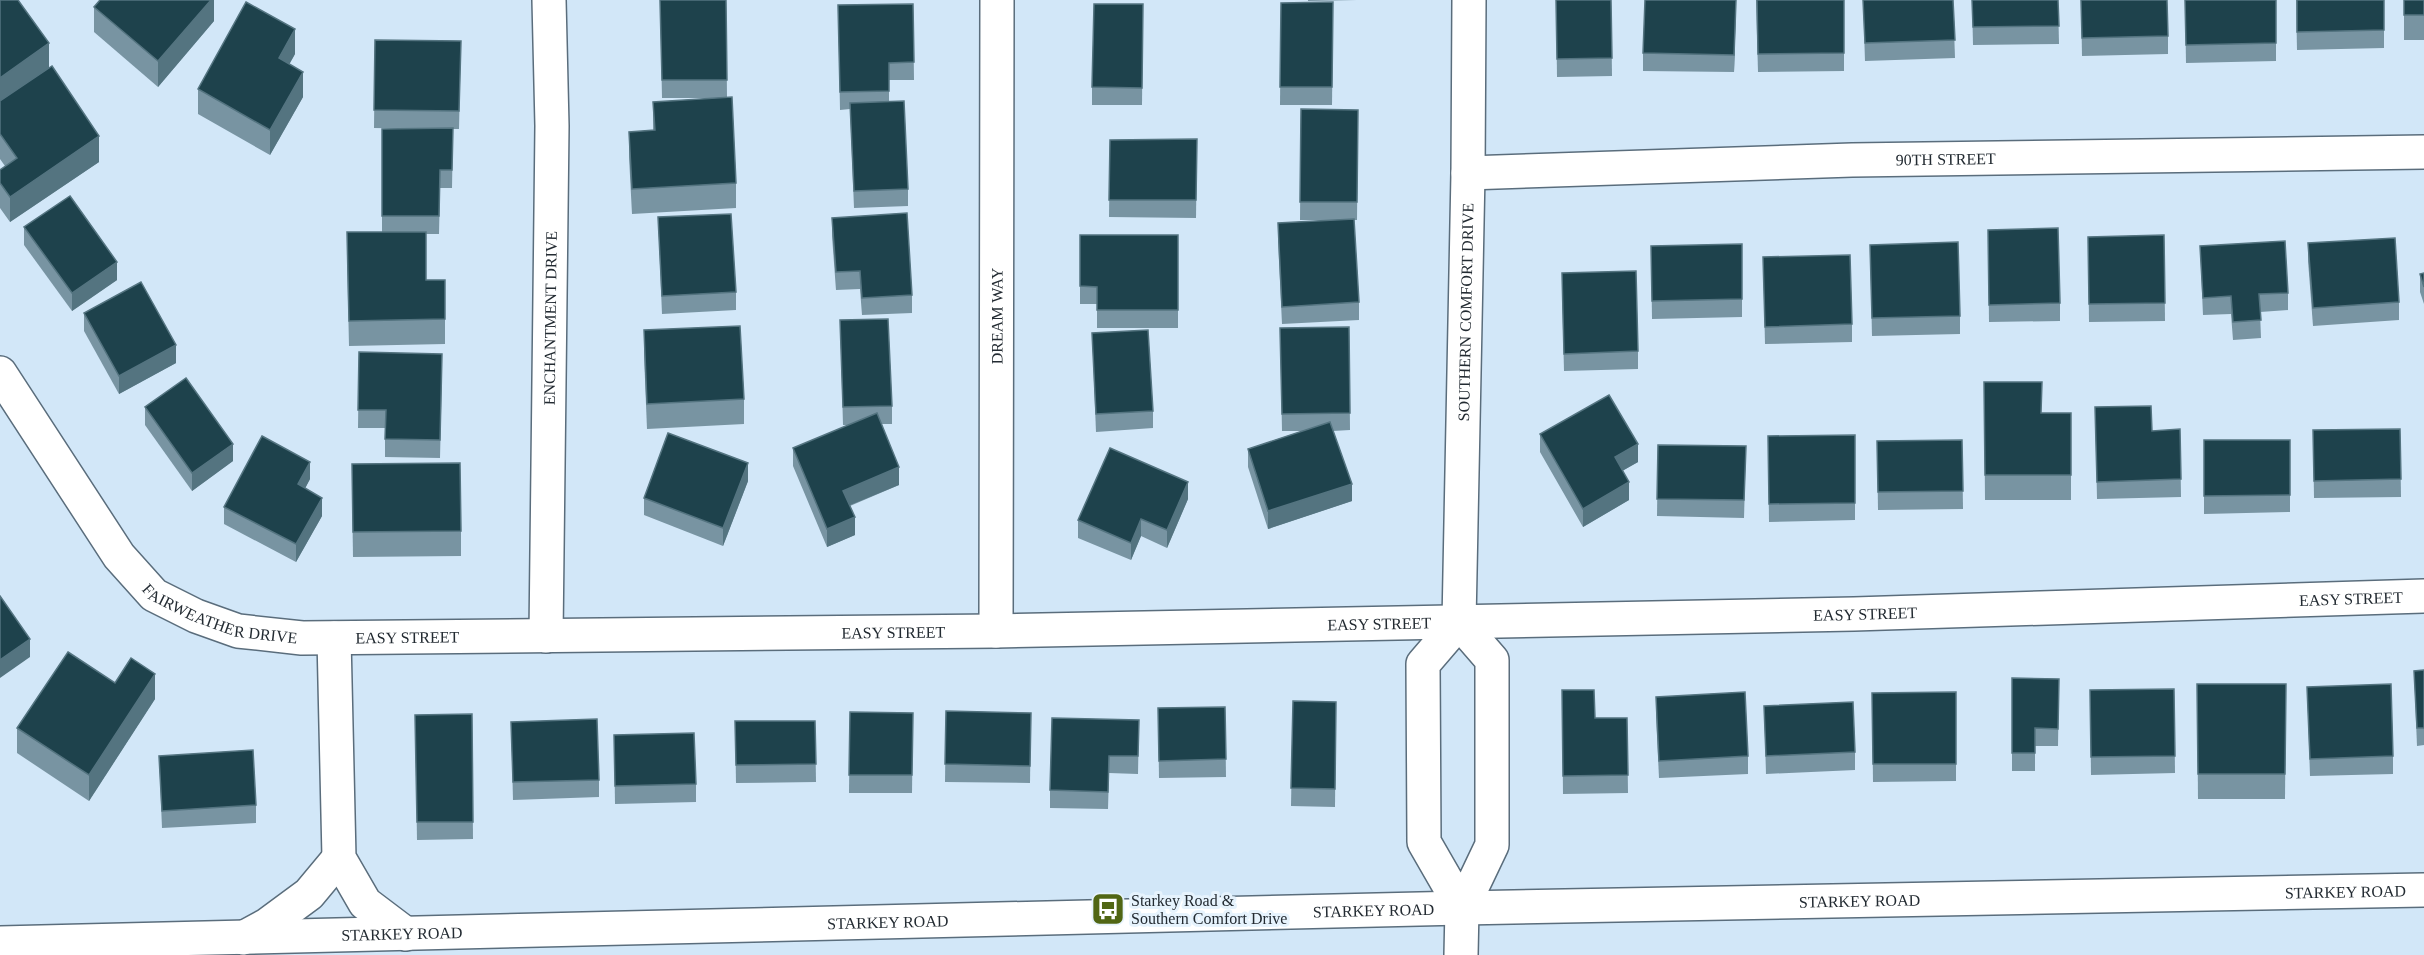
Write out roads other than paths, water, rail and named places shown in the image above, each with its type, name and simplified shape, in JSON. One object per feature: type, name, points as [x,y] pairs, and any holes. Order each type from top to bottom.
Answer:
[{"type":"street","name":"ENCHANTMENT DRIVE","points":[[546,636],[552,126],[549,0]]},
{"type":"street","name":"DREAM WAY","points":[[996,0],[996,631]]},
{"type":"street","name":"SOUTHERN COMFORT DRIVE","points":[[1459,622],[1468,173],[1468,0]]},
{"type":"street","name":"90TH STREET","points":[[1468,173],[1852,160],[2424,152]]},
{"type":"street","name":"FAIRWEATHER DRIVE","points":[[0,373],[119,556],[154,595],[196,616],[238,631],[302,638],[334,638]]},
{"type":"street","name":"EASY STREET","points":[[334,638],[996,631],[1459,622],[1854,614],[2424,596]]},
{"type":"street","points":[[1461,955],[1462,908],[1492,845],[1492,660],[1459,622],[1423,664],[1424,842],[1462,908]]},
{"type":"street","points":[[334,638],[339,858],[365,903],[406,934]]},
{"type":"street","points":[[243,938],[267,925],[309,894],[339,858]]},
{"type":"street","name":"STARKEY ROAD","points":[[0,943],[243,938],[328,946],[406,934],[1462,908],[2424,890]]},
{"type":"place","name":"Starkey Road & Southern Comfort Drive","points":[[1108,909]]}]
